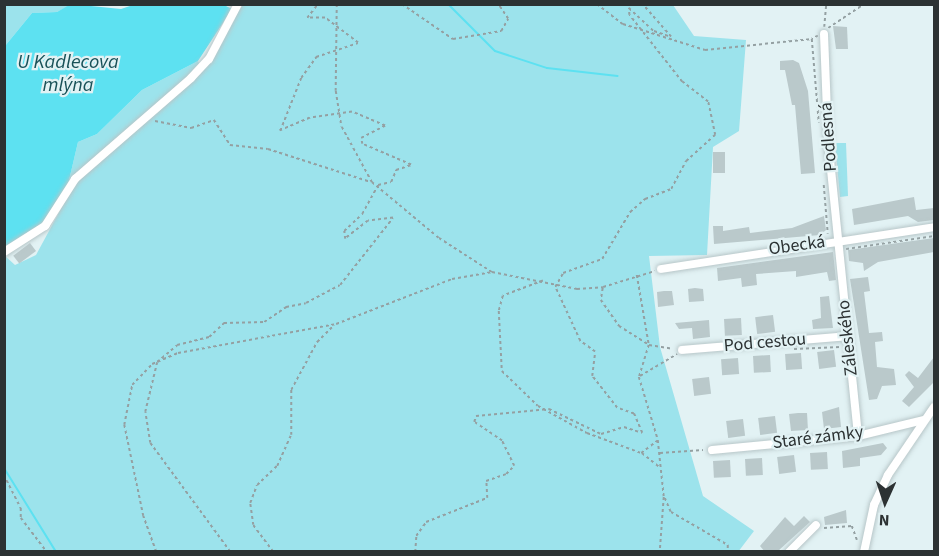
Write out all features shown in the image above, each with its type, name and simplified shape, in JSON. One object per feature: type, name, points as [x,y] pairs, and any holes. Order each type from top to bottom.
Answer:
[{"type":"street","points":[[4,252],[45,226],[75,179],[150,117],[208,59],[237,4]]},
{"type":"street","name":"Podlesná","points":[[824,34],[838,241]]},
{"type":"street","name":"Obecká","points":[[661,269],[934,228]]},
{"type":"street","name":"Záleského","points":[[838,241],[858,436]]},
{"type":"street","name":"Pod cestou","points":[[682,350],[848,336]]},
{"type":"street","points":[[864,552],[874,505],[923,420],[934,407]]},
{"type":"street","name":"Staré zámky","points":[[712,450],[858,436],[923,420]]},
{"type":"street","points":[[789,552],[816,525]]},
{"type":"path","points":[[156,552],[142,516],[124,425],[132,385],[177,345],[209,337],[224,323],[264,322],[286,307],[306,303],[340,285],[359,265],[371,241],[393,220],[376,219],[346,239],[343,237],[377,187],[391,182],[396,170],[410,168],[410,163],[362,144],[361,138],[384,129],[384,123],[340,112],[280,131],[301,78],[316,57],[358,43],[325,18],[307,18],[318,4]]},
{"type":"path","points":[[337,4],[338,27],[335,49],[342,127],[372,183]]},
{"type":"path","points":[[402,4],[448,37],[501,31],[507,24],[507,15],[498,4]]},
{"type":"path","points":[[597,4],[640,30],[705,50],[812,39]]},
{"type":"path","points":[[415,552],[416,536],[426,522],[487,498],[486,481],[506,474],[514,466],[502,441],[473,418],[490,412],[543,409],[600,434],[621,427],[642,431],[634,414],[617,408],[592,376],[596,353],[580,341],[557,297],[556,282],[563,273],[602,260],[630,212],[645,199],[671,189],[686,161],[715,135],[708,102],[682,82],[640,30],[629,8],[654,32],[671,36],[642,4]]},
{"type":"path","points":[[824,34],[826,4]]},
{"type":"path","points":[[824,34],[832,22],[864,4]]},
{"type":"path","points":[[150,117],[191,128],[214,120],[230,145],[268,149],[372,183],[440,238],[492,272]]},
{"type":"path","points":[[839,250],[934,236]]},
{"type":"path","points":[[157,362],[178,354],[336,324],[452,279],[492,272],[556,282],[577,289],[603,287],[637,274],[661,269]]},
{"type":"path","points":[[637,274],[649,345],[639,377],[658,440],[664,497],[660,552]]},
{"type":"path","points":[[545,280],[511,289],[503,296],[499,311],[502,371],[538,406],[587,433],[641,453],[660,467]]},
{"type":"path","points":[[603,287],[601,300],[619,326],[649,345],[682,350]]},
{"type":"path","points":[[273,552],[253,525],[250,503],[257,485],[277,466],[291,435],[291,390],[317,342],[336,324]]},
{"type":"path","points":[[639,377],[682,350]]},
{"type":"path","points":[[157,362],[145,412],[150,443],[230,552]]},
{"type":"path","points":[[641,453],[658,440]]},
{"type":"path","points":[[659,453],[712,450]]},
{"type":"path","points":[[4,475],[21,508],[21,518],[47,552]]},
{"type":"path","points":[[664,497],[671,512],[728,545],[728,552]]},
{"type":"path","points":[[816,525],[852,526],[858,541]]},
{"type":"shaded area","points":[[5,5],[71,5],[57,12],[32,13],[5,46]]},
{"type":"shaded area","points":[[241,5],[673,5],[694,36],[746,40],[739,131],[713,147],[707,255],[649,256],[660,347],[703,496],[754,531],[738,552],[5,551],[4,255],[15,265],[36,255],[76,181],[193,81],[211,59]]},
{"type":"shaded area","points":[[198,61],[200,65],[67,189],[78,142],[97,134],[142,90]]},
{"type":"shaded area","points":[[835,143],[846,143],[848,196],[840,197]]},
{"type":"water","name":"U Kadlecova mlýna","points":[[71,4],[121,9],[136,4],[222,4],[232,9],[198,61],[142,90],[97,134],[78,142],[67,189],[43,224],[5,248],[5,46],[32,13],[57,12]]},
{"type":"building","points":[[833,26],[847,27],[848,49],[836,49]]},
{"type":"building","points":[[793,60],[799,63],[808,91],[815,173],[801,174],[795,105],[792,105],[785,70],[780,70],[780,61]]},
{"type":"building","points":[[713,152],[725,152],[725,173],[713,173]]},
{"type":"building","points":[[914,197],[916,210],[934,208],[934,220],[918,222],[908,216],[854,225],[852,209]]},
{"type":"building","points":[[824,216],[826,230],[820,235],[714,244],[713,226],[723,226],[723,231],[749,227],[750,233],[792,228]]},
{"type":"building","points":[[934,238],[934,252],[878,262],[864,271],[863,263],[849,261],[848,250]]},
{"type":"building","points":[[30,243],[36,251],[19,264],[13,256]]},
{"type":"building","points":[[833,252],[836,280],[829,281],[827,272],[796,277],[796,271],[756,274],[757,285],[742,287],[741,278],[718,281],[717,268]]},
{"type":"building","points":[[868,277],[870,291],[864,292],[869,333],[882,332],[883,341],[875,342],[877,367],[894,369],[896,385],[882,386],[877,399],[869,400],[850,279]]},
{"type":"building","points":[[688,289],[703,289],[704,301],[689,302]]},
{"type":"building","points":[[672,291],[674,305],[658,307],[657,292]]},
{"type":"building","points":[[829,296],[833,328],[813,329],[812,320],[821,318],[820,297]]},
{"type":"building","points":[[773,315],[775,332],[757,334],[755,317]]},
{"type":"building","points":[[741,318],[742,335],[725,336],[724,319]]},
{"type":"building","points":[[709,320],[710,337],[693,339],[692,328],[679,329],[675,323]]},
{"type":"building","points":[[834,350],[836,367],[819,369],[817,352]]},
{"type":"building","points":[[801,353],[802,369],[786,370],[785,354]]},
{"type":"building","points":[[770,355],[771,372],[754,373],[753,356]]},
{"type":"building","points":[[934,357],[934,382],[909,407],[902,401],[914,387],[905,375],[909,371],[918,378]]},
{"type":"building","points":[[738,358],[739,374],[722,375],[721,359]]},
{"type":"building","points":[[709,377],[711,394],[694,396],[692,379]]},
{"type":"building","points":[[839,407],[841,427],[824,429],[822,412]]},
{"type":"building","points":[[807,413],[808,430],[791,431],[789,414]]},
{"type":"building","points":[[775,416],[777,433],[760,435],[758,418]]},
{"type":"building","points":[[743,419],[745,436],[728,438],[726,421]]},
{"type":"building","points":[[883,443],[887,448],[881,455],[860,458],[860,466],[843,468],[842,451]]},
{"type":"building","points":[[827,452],[828,469],[811,470],[810,453]]},
{"type":"building","points":[[794,455],[796,472],[779,474],[777,457]]},
{"type":"building","points":[[762,458],[763,475],[746,476],[745,459]]},
{"type":"building","points":[[730,460],[731,477],[714,478],[713,461]]},
{"type":"building","points":[[846,510],[847,523],[825,525],[824,517]]},
{"type":"building","points":[[804,516],[810,522],[778,551],[765,552],[760,546],[785,517],[794,526]]},
{"type":"waterway","points":[[448,4],[495,51],[547,68],[618,76]]},
{"type":"waterway","points":[[4,468],[56,552]]}]
